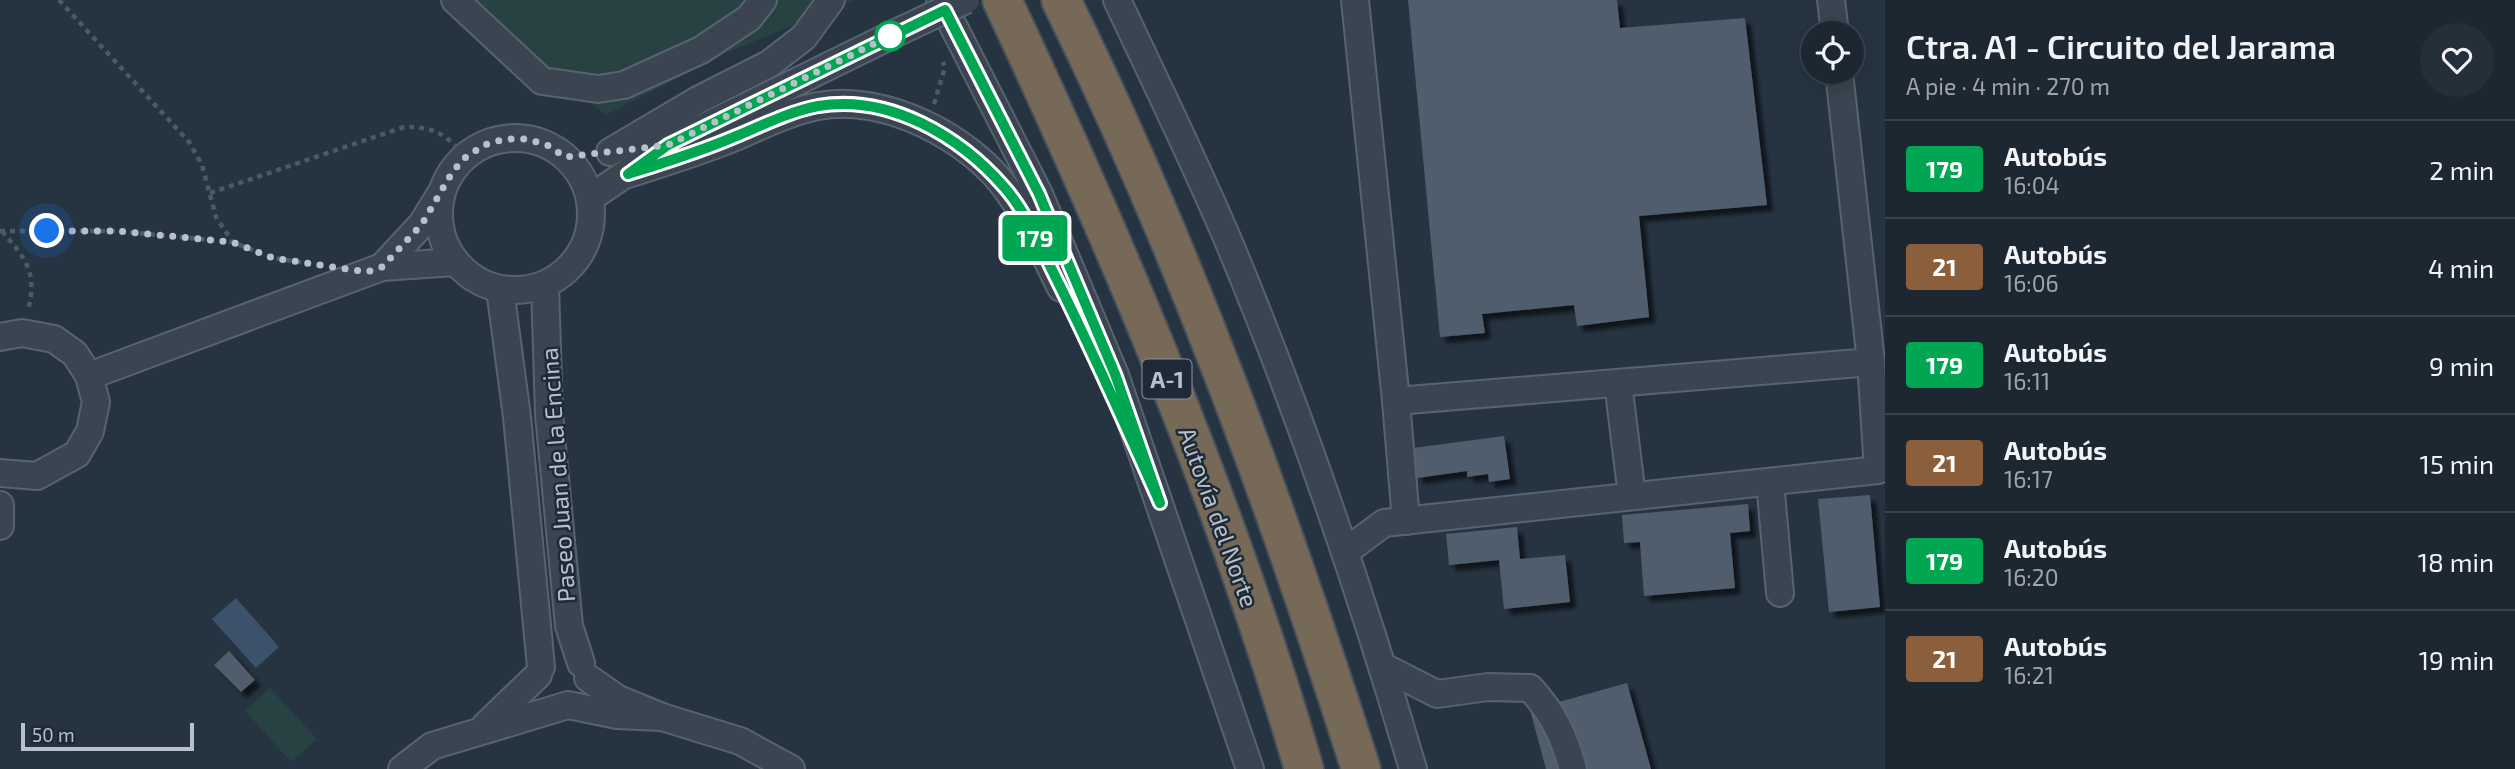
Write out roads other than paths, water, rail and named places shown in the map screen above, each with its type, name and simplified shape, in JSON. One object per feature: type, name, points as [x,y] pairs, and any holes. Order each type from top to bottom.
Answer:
[{"type":"highway","name":"Autovía del Norte","points":[[1002,0],[1080,166],[1182,415],[1240,568],[1304,769]]},
{"type":"highway","name":"A-1","points":[[1061,0],[1103,86],[1221,360],[1276,511],[1361,769]]},
{"type":"street","points":[[454,0],[542,81],[598,89],[624,85],[701,50],[749,18],[763,0]]},
{"type":"street","points":[[610,152],[698,100],[769,64],[804,37],[831,0]]},
{"type":"street","points":[[940,0],[1039,194],[1115,374],[1250,769]]},
{"type":"street","points":[[590,198],[668,145],[966,0]]},
{"type":"street","points":[[1117,0],[1194,165],[1265,332],[1345,552],[1413,769]]},
{"type":"street","points":[[1135,0],[1175,87],[1194,165]]},
{"type":"street","points":[[1355,0],[1406,521]]},
{"type":"street","points":[[1831,0],[1834,21]]},
{"type":"street","points":[[1345,552],[1384,523],[1878,470],[1871,362],[1840,84]]},
{"type":"street","points":[[628,174],[710,147],[793,113],[820,106],[860,105],[896,113],[926,125],[972,155],[1007,190],[1090,345],[1160,503]]},
{"type":"street","points":[[375,270],[422,224],[453,171],[466,157],[484,145],[505,139],[526,139],[547,145],[565,157],[581,176],[590,198],[591,225],[583,250],[567,271],[545,285],[523,290],[500,289],[468,274],[456,261],[443,239],[439,213],[444,188]]},
{"type":"street","points":[[565,157],[668,145]]},
{"type":"street","points":[[89,376],[375,270],[456,261]]},
{"type":"street","name":"Paseo Juan de la Encina","points":[[545,285],[550,414],[569,626],[584,670]]},
{"type":"street","name":"Paseo Juan de la Encina","points":[[500,289],[517,417],[539,671]]},
{"type":"street","points":[[0,473],[37,476],[77,454],[90,431],[96,402],[89,376],[75,354],[54,339],[11,335]]},
{"type":"street","points":[[1396,401],[1871,362]]},
{"type":"street","points":[[1618,383],[1632,496]]},
{"type":"street","points":[[1770,482],[1780,593]]},
{"type":"street","points":[[0,505],[0,526]]},
{"type":"street","points":[[482,729],[553,656],[562,655],[618,699],[662,718],[740,741],[791,769]]},
{"type":"street","points":[[1382,666],[1437,694],[1488,687],[1530,688],[1548,707],[1563,733],[1573,769]]},
{"type":"street","points":[[402,769],[432,746],[568,705],[582,696],[584,670]]},
{"type":"street","points":[[539,671],[538,684],[545,698],[560,705],[617,715],[662,718]]},
{"type":"water","points":[[236,598],[279,647],[256,668],[212,619]]}]
